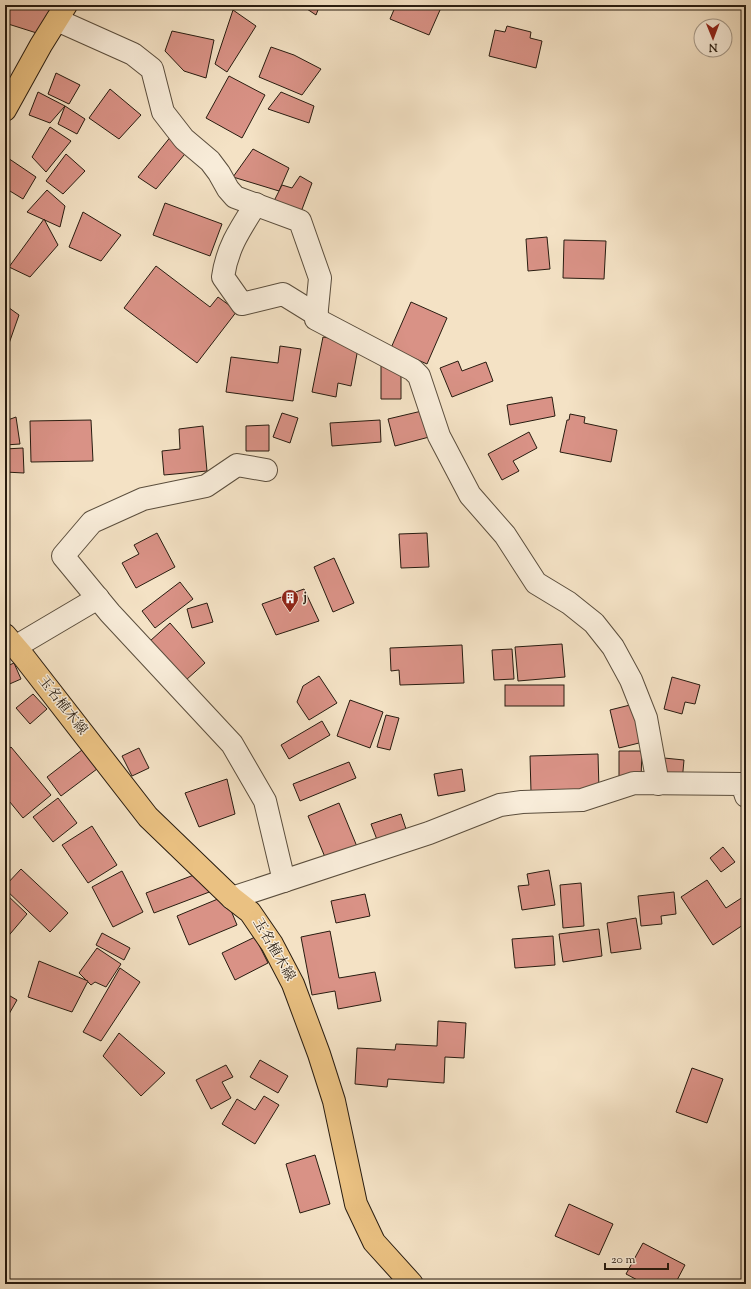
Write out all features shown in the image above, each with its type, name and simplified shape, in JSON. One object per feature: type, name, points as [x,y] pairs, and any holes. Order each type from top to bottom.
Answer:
[{"type":"main road","points":[[5,110],[41,45],[62,12]]},
{"type":"main road","name":"玉名植木線","points":[[10,641],[148,817],[232,898],[250,912],[272,944],[293,984],[319,1054],[334,1101],[356,1204],[374,1242],[412,1284]]},
{"type":"street","points":[[62,12],[133,54],[152,69],[163,112],[184,139],[220,173],[228,189],[235,197],[300,221],[320,278],[316,319],[413,370],[419,376],[439,436],[470,495],[505,535],[536,583],[569,603],[594,623],[613,647],[631,680],[646,718],[658,784]]},
{"type":"street","points":[[256,204],[234,238],[223,277],[242,304],[283,294],[317,315]]},
{"type":"street","points":[[266,470],[237,465],[206,486],[142,499],[92,522],[63,556],[110,613],[232,744],[265,801],[284,881]]},
{"type":"street","points":[[10,641],[98,598]]},
{"type":"street","points":[[232,898],[429,833],[500,805],[522,802],[582,800],[634,783],[742,784],[746,796]]},
{"type":"building","points":[[5,5],[57,5],[43,35],[5,23]]},
{"type":"building","points":[[301,5],[320,5],[316,15]]},
{"type":"building","points":[[396,5],[428,5],[440,10],[429,35],[390,19]]},
{"type":"building","points":[[233,10],[256,26],[227,72],[215,64]]},
{"type":"building","points":[[507,26],[531,32],[530,38],[542,41],[536,68],[489,56],[495,30],[505,32]]},
{"type":"building","points":[[172,31],[214,40],[206,78],[184,71],[165,51]]},
{"type":"building","points":[[271,47],[294,55],[321,69],[302,95],[259,77]]},
{"type":"building","points":[[56,73],[80,85],[69,104],[48,94]]},
{"type":"building","points":[[229,76],[265,95],[242,138],[206,118]]},
{"type":"building","points":[[110,89],[141,115],[119,139],[89,118]]},
{"type":"building","points":[[38,92],[65,106],[50,123],[29,115]]},
{"type":"building","points":[[281,92],[314,106],[309,123],[268,109]]},
{"type":"building","points":[[65,106],[85,119],[77,134],[58,124]]},
{"type":"building","points":[[50,127],[71,141],[46,172],[32,157]]},
{"type":"building","points":[[172,135],[189,149],[156,189],[138,177]]},
{"type":"building","points":[[253,149],[289,168],[279,191],[233,177]]},
{"type":"building","points":[[66,154],[85,171],[63,194],[46,181]]},
{"type":"building","points":[[5,156],[36,177],[23,199],[5,188]]},
{"type":"building","points":[[300,176],[312,183],[301,212],[274,201],[282,185],[292,188]]},
{"type":"building","points":[[47,190],[65,206],[60,227],[27,212]]},
{"type":"building","points":[[165,203],[222,224],[210,256],[153,235]]},
{"type":"building","points":[[83,212],[121,235],[101,261],[69,247]]},
{"type":"building","points":[[44,219],[58,245],[30,277],[9,267]]},
{"type":"building","points":[[547,237],[550,269],[528,271],[526,239]]},
{"type":"building","points":[[564,240],[606,241],[604,279],[563,278]]},
{"type":"building","points":[[156,266],[210,307],[218,297],[237,311],[197,363],[124,308]]},
{"type":"building","points":[[411,302],[447,318],[427,364],[391,348]]},
{"type":"building","points":[[5,305],[19,315],[6,352],[5,352]]},
{"type":"building","points":[[323,337],[359,343],[351,386],[338,383],[336,397],[312,392]]},
{"type":"building","points":[[280,346],[301,349],[293,401],[226,392],[231,357],[278,363]]},
{"type":"building","points":[[458,361],[462,371],[486,362],[493,381],[452,397],[440,368]]},
{"type":"building","points":[[401,365],[401,399],[381,399],[381,366]]},
{"type":"building","points":[[552,397],[555,416],[510,425],[507,405]]},
{"type":"building","points":[[426,410],[433,436],[395,446],[388,419]]},
{"type":"building","points":[[282,413],[298,418],[290,443],[273,437]]},
{"type":"building","points":[[570,414],[585,417],[584,423],[617,430],[611,462],[560,452],[567,420],[569,420]]},
{"type":"building","points":[[16,417],[20,444],[5,445],[5,421]]},
{"type":"building","points":[[91,420],[93,461],[31,462],[30,421]]},
{"type":"building","points":[[380,420],[381,442],[332,446],[330,423]]},
{"type":"building","points":[[269,425],[269,451],[246,451],[246,426]]},
{"type":"building","points":[[203,426],[207,471],[164,475],[162,451],[180,449],[179,429]]},
{"type":"building","points":[[529,432],[537,448],[513,461],[519,471],[502,480],[488,454]]},
{"type":"building","points":[[23,448],[24,473],[5,472],[5,449]]},
{"type":"building","points":[[157,533],[175,567],[136,588],[122,563],[139,554],[134,545]]},
{"type":"building","points":[[427,533],[429,567],[401,568],[399,534]]},
{"type":"building","points":[[334,558],[354,603],[333,612],[314,567]]},
{"type":"building","points":[[180,582],[193,599],[155,628],[142,611]]},
{"type":"building","name":"j","points":[[304,589],[319,621],[276,635],[262,604]]},
{"type":"building","points":[[207,603],[213,622],[192,628],[187,609]]},
{"type":"building","points":[[170,623],[205,663],[186,680],[150,641]]},
{"type":"building","points":[[562,644],[565,677],[518,681],[515,647]]},
{"type":"building","points":[[462,645],[464,683],[400,685],[399,670],[391,671],[390,648]]},
{"type":"building","points":[[512,649],[514,679],[494,680],[492,650]]},
{"type":"building","points":[[14,663],[21,679],[5,686],[5,667]]},
{"type":"building","points":[[319,676],[337,703],[309,720],[297,702],[303,686]]},
{"type":"building","points":[[672,677],[700,685],[695,704],[685,702],[682,714],[664,709]]},
{"type":"building","points":[[505,685],[564,685],[564,706],[505,706]]},
{"type":"building","points":[[33,694],[47,709],[30,724],[16,708]]},
{"type":"building","points":[[350,700],[383,712],[370,748],[337,736]]},
{"type":"building","points":[[634,704],[643,742],[619,748],[610,710]]},
{"type":"building","points":[[386,715],[399,718],[390,750],[377,747]]},
{"type":"building","points":[[322,721],[330,735],[289,759],[281,745]]},
{"type":"building","points":[[11,747],[51,795],[23,818],[5,796],[5,752]]},
{"type":"building","points":[[139,748],[149,768],[132,776],[122,756]]},
{"type":"building","points":[[82,750],[97,769],[61,796],[47,777]]},
{"type":"building","points":[[619,751],[642,751],[641,779],[619,779]]},
{"type":"building","points":[[598,754],[599,790],[531,792],[530,756]]},
{"type":"building","points":[[664,758],[684,760],[682,782],[663,780]]},
{"type":"building","points":[[349,762],[356,778],[300,801],[293,784]]},
{"type":"building","points":[[462,769],[465,791],[438,796],[434,774]]},
{"type":"building","points":[[227,779],[235,814],[199,827],[185,793]]},
{"type":"building","points":[[58,798],[77,823],[53,842],[33,817]]},
{"type":"building","points":[[339,803],[358,849],[327,862],[308,816]]},
{"type":"building","points":[[401,814],[408,835],[379,845],[371,824]]},
{"type":"building","points":[[92,826],[117,865],[88,883],[62,845]]},
{"type":"building","points":[[723,847],[735,862],[721,872],[710,858]]},
{"type":"building","points":[[21,869],[68,913],[50,932],[5,889],[5,886]]},
{"type":"building","points":[[549,870],[555,905],[522,910],[518,886],[529,885],[527,874]]},
{"type":"building","points":[[122,871],[143,912],[113,927],[92,887]]},
{"type":"building","points":[[202,872],[212,891],[154,913],[146,893]]},
{"type":"building","points":[[707,880],[726,908],[743,897],[746,902],[746,923],[713,945],[681,897]]},
{"type":"building","points":[[581,883],[584,926],[563,928],[560,885]]},
{"type":"building","points":[[674,892],[676,914],[661,916],[662,924],[641,926],[638,896]]},
{"type":"building","points":[[5,893],[27,914],[5,940]]},
{"type":"building","points":[[365,894],[370,916],[336,923],[331,901]]},
{"type":"building","points":[[225,896],[237,925],[189,945],[177,916]]},
{"type":"building","points":[[636,918],[641,949],[611,953],[607,923]]},
{"type":"building","points":[[599,929],[602,956],[563,962],[559,934]]},
{"type":"building","points":[[330,931],[339,978],[375,972],[381,1001],[338,1009],[335,991],[312,995],[301,937]]},
{"type":"building","points":[[102,933],[130,948],[124,960],[96,945]]},
{"type":"building","points":[[553,936],[555,965],[515,968],[512,939]]},
{"type":"building","points":[[255,937],[268,963],[235,980],[222,953]]},
{"type":"building","points":[[97,948],[121,964],[106,987],[95,982],[91,985],[79,973]]},
{"type":"building","points":[[39,961],[88,981],[72,1012],[28,997]]},
{"type":"building","points":[[120,968],[140,982],[101,1041],[83,1032]]},
{"type":"building","points":[[5,993],[17,1000],[5,1021]]},
{"type":"building","points":[[438,1021],[466,1023],[464,1058],[445,1057],[444,1083],[388,1079],[387,1087],[355,1084],[357,1048],[395,1050],[396,1044],[437,1046]]},
{"type":"building","points":[[119,1033],[165,1073],[141,1096],[103,1056]]},
{"type":"building","points":[[260,1060],[288,1076],[278,1093],[250,1077]]},
{"type":"building","points":[[226,1065],[233,1077],[222,1082],[231,1098],[211,1109],[196,1080]]},
{"type":"building","points":[[692,1068],[723,1079],[707,1123],[676,1112]]},
{"type":"building","points":[[264,1096],[279,1105],[255,1144],[222,1124],[237,1099],[255,1110]]},
{"type":"building","points":[[315,1155],[330,1204],[300,1213],[286,1164]]},
{"type":"building","points":[[569,1204],[613,1224],[599,1255],[555,1236]]},
{"type":"building","points":[[643,1243],[685,1265],[675,1284],[645,1284],[626,1274]]},
{"type":"place","name":"j","points":[[290,613]]}]
